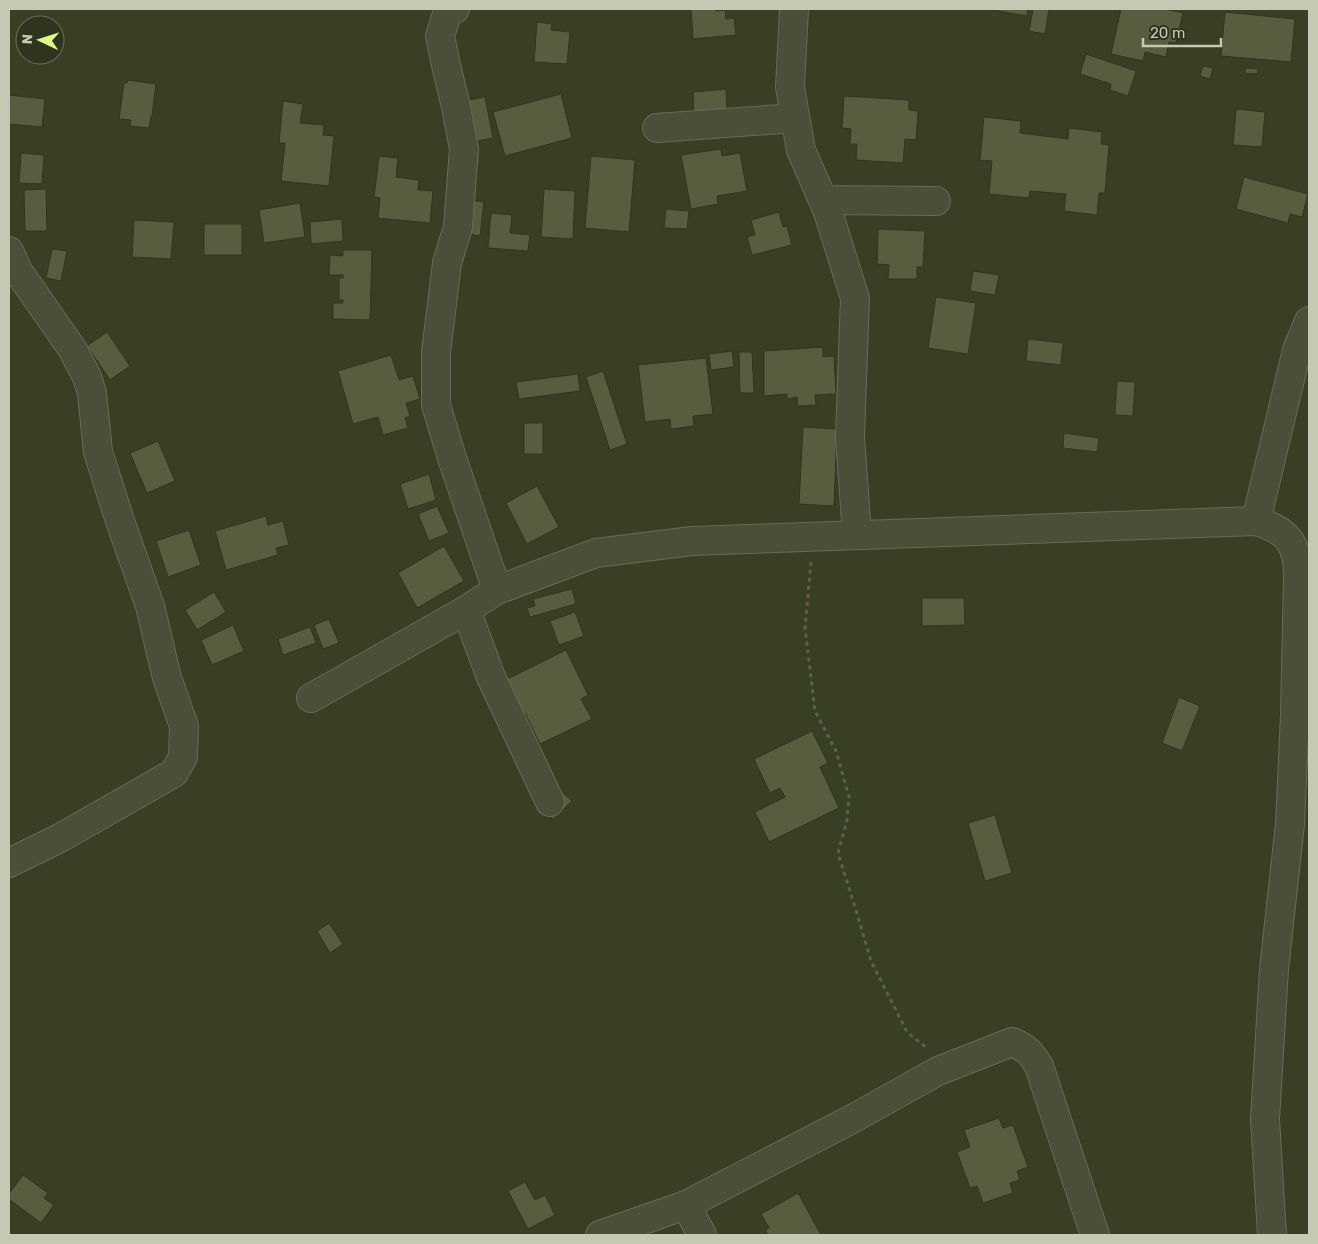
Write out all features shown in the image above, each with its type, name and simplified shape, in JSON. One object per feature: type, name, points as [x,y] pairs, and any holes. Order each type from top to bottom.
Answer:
[{"type":"street","points":[[455,9],[450,10],[446,16],[440,36],[464,149],[458,227],[447,263],[436,352],[436,405],[452,458],[498,590]]},
{"type":"street","points":[[794,9],[790,87],[801,150],[828,212],[855,298],[850,437],[857,535]]},
{"type":"street","points":[[658,128],[795,118]]},
{"type":"street","points":[[823,200],[936,201]]},
{"type":"street","points":[[9,251],[18,271],[73,350],[87,377],[92,393],[98,452],[150,606],[167,678],[184,726],[183,757],[174,773],[60,838],[9,863]]},
{"type":"street","points":[[1256,521],[1296,350],[1309,321]]},
{"type":"street","points":[[310,698],[498,590],[596,553],[692,541],[1256,521],[1301,539],[1298,560],[1295,715],[1290,824],[1274,969],[1265,1119],[1272,1235]]},
{"type":"street","points":[[466,610],[491,677],[550,802]]},
{"type":"street","points":[[600,1235],[686,1205],[854,1118],[938,1071],[1012,1042],[1024,1047],[1039,1066],[1095,1235]]},
{"type":"street","points":[[686,1205],[702,1235]]},
{"type":"path","points":[[813,537],[805,628],[815,711],[836,751],[849,797],[847,820],[838,854],[856,907],[871,961],[907,1032],[933,1053],[955,1064]]},
{"type":"building","points":[[691,9],[725,10],[726,19],[734,18],[736,35],[693,39]]},
{"type":"building","points":[[987,9],[1028,9],[1027,16]]},
{"type":"building","points":[[1033,9],[1049,9],[1045,34],[1029,31]]},
{"type":"building","points":[[1121,9],[1165,9],[1183,13],[1176,43],[1169,42],[1166,57],[1145,52],[1143,61],[1111,54]]},
{"type":"building","points":[[1225,12],[1295,19],[1291,62],[1221,56]]},
{"type":"building","points":[[537,22],[552,24],[551,30],[570,32],[567,64],[534,62]]},
{"type":"building","points":[[1086,54],[1136,71],[1128,96],[1110,90],[1111,84],[1080,74]]},
{"type":"building","points":[[1203,66],[1213,68],[1210,79],[1200,76]]},
{"type":"building","points":[[1245,68],[1258,69],[1257,74],[1245,73]]},
{"type":"building","points":[[128,80],[156,84],[149,128],[130,126],[131,120],[119,119],[124,83],[127,83]]},
{"type":"building","points":[[726,89],[727,111],[694,114],[693,92]]},
{"type":"building","points":[[561,94],[572,138],[505,156],[493,112]]},
{"type":"building","points":[[9,95],[45,99],[42,127],[9,124]]},
{"type":"building","points":[[844,96],[909,100],[909,110],[918,111],[916,140],[905,139],[903,163],[856,160],[857,144],[850,144],[851,129],[842,128]]},
{"type":"building","points":[[485,97],[493,138],[477,141],[469,100]]},
{"type":"building","points":[[283,101],[303,104],[300,123],[324,125],[323,135],[334,136],[329,186],[281,181],[285,143],[279,143]]},
{"type":"building","points":[[1236,109],[1265,112],[1262,147],[1233,145]]},
{"type":"building","points":[[984,117],[1021,121],[1020,133],[1068,139],[1069,128],[1102,132],[1101,144],[1109,145],[1105,193],[1099,193],[1097,215],[1064,211],[1066,194],[1030,191],[1029,198],[989,194],[992,161],[980,160]]},
{"type":"building","points":[[721,149],[722,156],[740,153],[747,191],[717,196],[718,204],[691,209],[681,155]]},
{"type":"building","points":[[21,153],[44,155],[42,184],[19,183]]},
{"type":"building","points":[[379,156],[398,158],[396,177],[419,180],[418,190],[433,191],[430,223],[378,218],[380,198],[374,197]]},
{"type":"building","points":[[591,156],[635,160],[629,232],[585,228]]},
{"type":"building","points":[[1244,177],[1308,194],[1302,217],[1290,214],[1288,223],[1236,209]]},
{"type":"building","points":[[46,189],[47,231],[25,231],[24,190]]},
{"type":"building","points":[[544,189],[575,191],[573,239],[541,237]]},
{"type":"building","points":[[467,200],[484,202],[480,236],[463,233]]},
{"type":"building","points":[[300,203],[305,237],[264,243],[259,210]]},
{"type":"building","points":[[666,209],[689,211],[687,229],[664,228]]},
{"type":"building","points":[[779,212],[783,227],[787,226],[792,245],[752,255],[747,237],[755,235],[751,220]]},
{"type":"building","points":[[491,213],[512,215],[510,233],[530,235],[528,251],[488,248]]},
{"type":"building","points":[[342,219],[343,241],[311,244],[310,222]]},
{"type":"building","points":[[134,220],[174,222],[171,259],[132,257]]},
{"type":"building","points":[[204,224],[242,224],[242,255],[204,255]]},
{"type":"building","points":[[878,229],[925,231],[923,267],[917,267],[917,279],[888,279],[889,265],[877,264]]},
{"type":"building","points":[[52,249],[67,251],[61,281],[46,278]]},
{"type":"building","points":[[343,250],[372,250],[370,320],[333,319],[333,303],[343,303],[343,300],[339,300],[339,278],[343,278],[343,275],[329,275],[330,255],[343,256]]},
{"type":"building","points":[[973,271],[999,275],[995,295],[970,291]]},
{"type":"building","points":[[936,297],[976,303],[968,354],[928,348]]},
{"type":"building","points":[[107,332],[130,366],[110,380],[87,346]]},
{"type":"building","points":[[1028,339],[1063,343],[1061,365],[1026,361]]},
{"type":"building","points":[[823,347],[823,357],[834,356],[836,394],[815,395],[816,405],[798,406],[797,397],[787,399],[787,394],[764,396],[764,351]]},
{"type":"building","points":[[732,351],[734,367],[711,370],[709,354]]},
{"type":"building","points":[[739,352],[752,352],[754,393],[740,393]]},
{"type":"building","points":[[391,355],[399,380],[413,376],[420,399],[406,403],[410,416],[405,418],[408,428],[383,435],[378,417],[353,424],[338,371]]},
{"type":"building","points":[[706,358],[713,414],[693,416],[694,426],[671,429],[670,419],[645,422],[638,365]]},
{"type":"building","points":[[603,371],[627,444],[610,450],[586,377]]},
{"type":"building","points":[[578,374],[580,391],[519,399],[516,382]]},
{"type":"building","points":[[1117,381],[1135,382],[1133,416],[1115,415]]},
{"type":"building","points":[[524,423],[543,423],[543,454],[524,454]]},
{"type":"building","points":[[803,427],[837,429],[834,506],[799,504]]},
{"type":"building","points":[[1064,433],[1099,438],[1097,452],[1063,448]]},
{"type":"building","points":[[158,441],[175,481],[147,493],[130,453]]},
{"type":"building","points":[[429,474],[436,500],[408,509],[400,484]]},
{"type":"building","points":[[537,486],[559,527],[527,544],[506,503]]},
{"type":"building","points":[[437,506],[449,533],[429,541],[418,514]]},
{"type":"building","points":[[266,516],[268,525],[283,521],[289,545],[276,548],[278,555],[226,570],[215,531]]},
{"type":"building","points":[[189,530],[201,565],[168,577],[156,541]]},
{"type":"building","points":[[444,546],[464,581],[417,608],[398,573]]},
{"type":"building","points":[[572,589],[576,604],[530,617],[527,608],[535,606],[533,599]]},
{"type":"building","points":[[214,592],[226,612],[197,630],[185,610]]},
{"type":"building","points":[[922,598],[964,598],[965,625],[922,626]]},
{"type":"building","points":[[575,612],[584,636],[559,645],[550,621]]},
{"type":"building","points":[[329,619],[339,643],[323,649],[314,625]]},
{"type":"building","points":[[233,625],[244,651],[212,665],[201,640]]},
{"type":"building","points":[[310,627],[316,643],[283,655],[278,639]]},
{"type":"building","points":[[566,650],[588,695],[581,699],[592,719],[540,744],[525,713],[521,715],[499,683]]},
{"type":"building","points":[[1179,697],[1200,706],[1182,751],[1162,743]]},
{"type":"building","points":[[812,731],[828,763],[820,767],[839,808],[769,842],[755,812],[785,797],[780,788],[770,793],[754,759]]},
{"type":"building","points":[[562,792],[572,801],[553,819],[544,809]]},
{"type":"building","points":[[995,815],[1012,873],[985,881],[968,823]]},
{"type":"building","points":[[329,923],[343,944],[330,953],[317,931]]},
{"type":"building","points":[[999,1118],[1003,1128],[1013,1125],[1028,1167],[1017,1171],[1020,1180],[1010,1183],[1013,1193],[983,1203],[977,1186],[970,1188],[957,1152],[970,1147],[964,1130]]},
{"type":"building","points":[[23,1175],[48,1193],[44,1198],[54,1205],[41,1223],[9,1199],[9,1194]]},
{"type":"building","points":[[525,1182],[535,1200],[545,1195],[555,1215],[528,1229],[508,1191]]},
{"type":"building","points":[[798,1193],[821,1235],[768,1235],[765,1230],[769,1228],[761,1214]]}]
